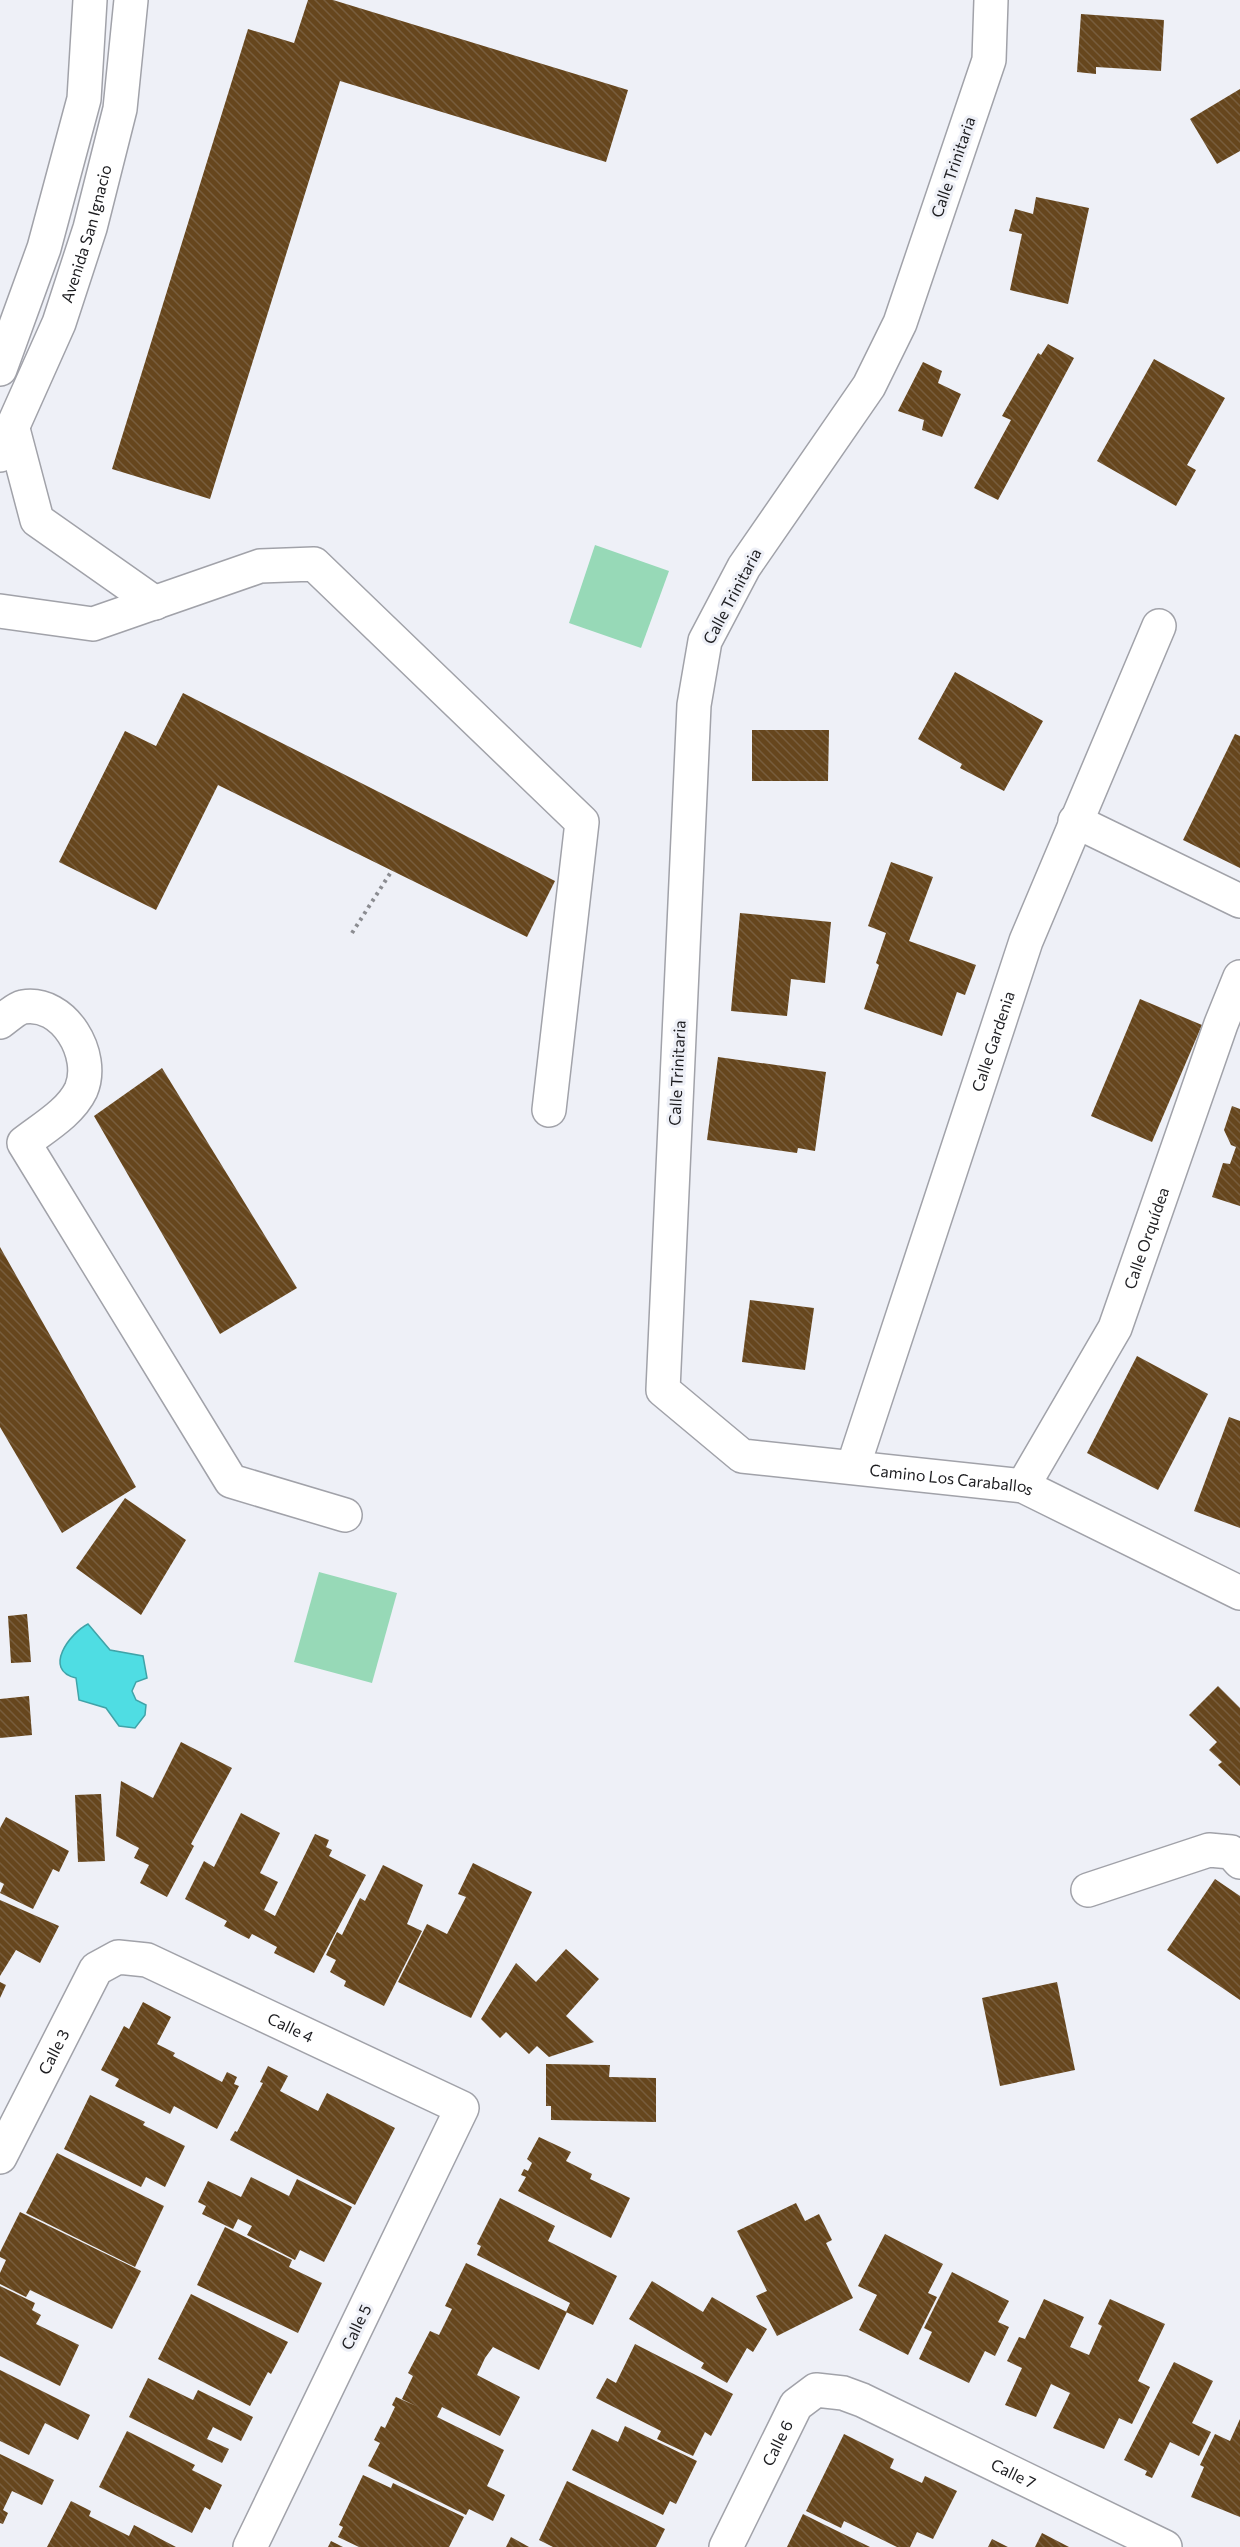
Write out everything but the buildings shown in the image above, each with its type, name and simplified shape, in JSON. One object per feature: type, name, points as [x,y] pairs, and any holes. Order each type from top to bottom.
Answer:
[{"type":"street","points":[[0,369],[44,248],[84,99],[90,0]]},
{"type":"street","name":"Avenida San Ignacio","points":[[7,442],[59,323],[90,228],[120,109],[131,0]]},
{"type":"street","name":"Calle Trinitaria","points":[[663,1390],[694,705],[705,641],[744,567],[869,386],[900,323],[989,60],[991,0]]},
{"type":"street","points":[[7,442],[37,520],[155,603]]},
{"type":"street","points":[[0,611],[93,624],[260,566],[314,564],[582,822],[549,1110]]},
{"type":"street","name":"Calle Gardenia","points":[[853,1467],[1026,941],[1159,626]]},
{"type":"street","points":[[1075,821],[1240,902]]},
{"type":"street","name":"Calle Orquídea","points":[[1023,1486],[1115,1328],[1201,1079],[1240,977]]},
{"type":"street","points":[[0,1023],[20,1007],[35,1007],[50,1012],[68,1025],[82,1048],[86,1068],[81,1090],[65,1112],[24,1143],[231,1481],[345,1515]]},
{"type":"street","name":"Camino Los Caraballos","points":[[663,1390],[742,1456],[1023,1486],[1240,1593]]},
{"type":"street","points":[[1088,1890],[1209,1850],[1232,1852],[1240,1862]]},
{"type":"street","name":"Calle 4","points":[[118,1957],[147,1960],[462,2108]]},
{"type":"street","name":"Calle 3","points":[[0,2157],[96,1969],[118,1957]]},
{"type":"street","name":"Calle 5","points":[[249,2547],[462,2108]]},
{"type":"street","name":"Calle 6","points":[[726,2547],[796,2405],[816,2390],[843,2393],[862,2400]]},
{"type":"street","name":"Calle 7","points":[[862,2400],[1165,2547]]},
{"type":"path","points":[[352,933],[391,872]]},
{"type":"green space","points":[[595,545],[669,571],[641,648],[569,623]]},
{"type":"green space","points":[[319,1572],[397,1593],[372,1683],[294,1662]]},
{"type":"water","points":[[88,1624],[110,1650],[143,1656],[147,1678],[136,1682],[132,1691],[136,1700],[146,1705],[145,1715],[135,1728],[119,1726],[106,1708],[79,1700],[76,1678],[66,1674],[61,1667],[62,1651],[67,1643]]}]
